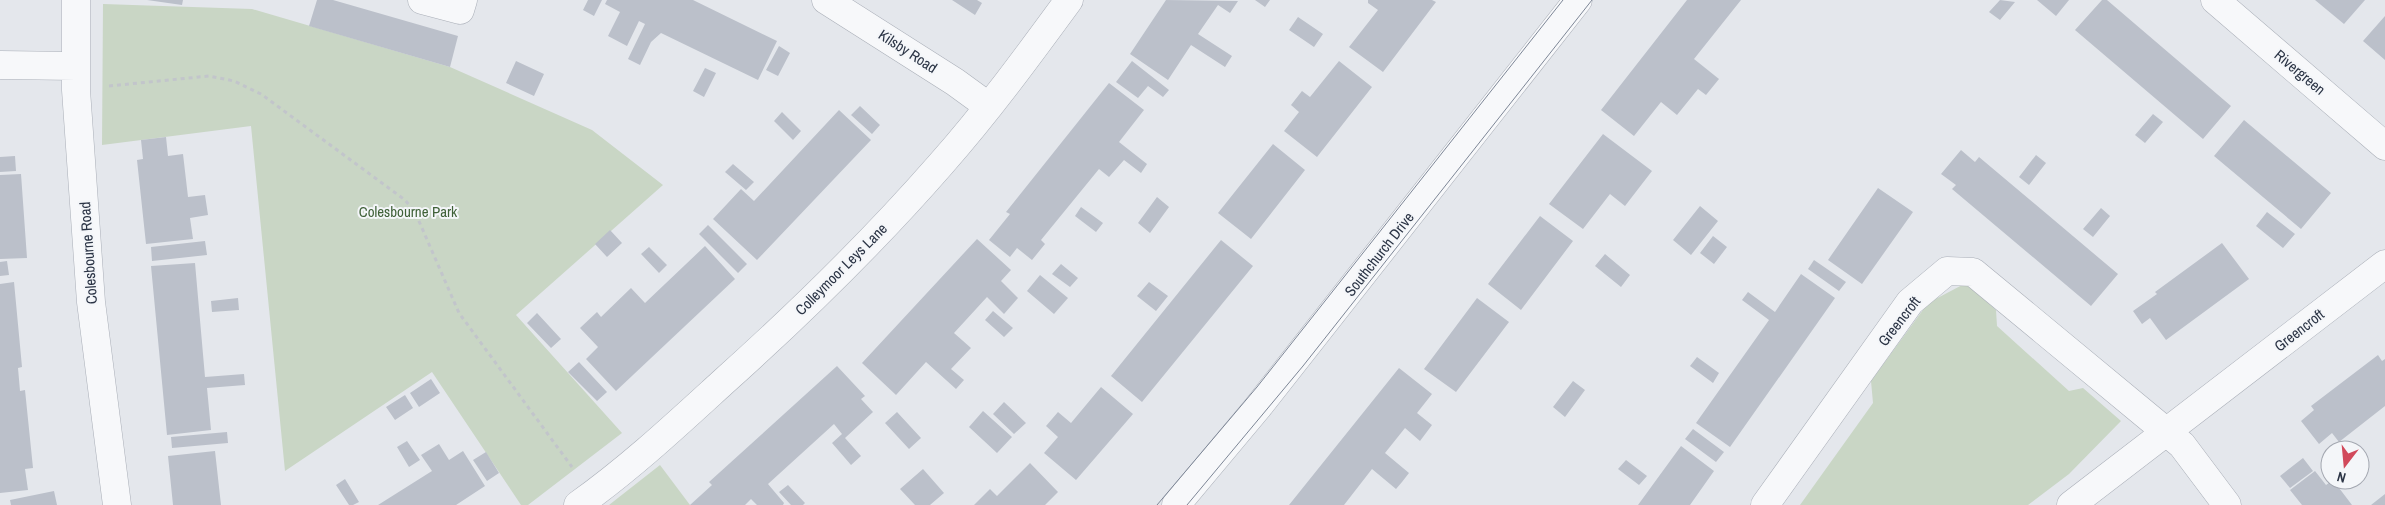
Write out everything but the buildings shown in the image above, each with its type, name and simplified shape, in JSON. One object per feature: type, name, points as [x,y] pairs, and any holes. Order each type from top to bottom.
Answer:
[{"type":"street","name":"Colesbourne Road","points":[[76,0],[76,78],[91,302],[117,505]]},
{"type":"street","points":[[422,0],[460,10],[463,0]]},
{"type":"street","name":"Kilsby Road","points":[[826,0],[905,49],[988,106]]},
{"type":"street","name":"Colleymoor Leys Lane","points":[[578,505],[646,452],[768,341],[837,275],[936,169],[988,106],[1069,0]]},
{"type":"street","name":"Southchurch Drive","points":[[1176,505],[1300,355],[1578,0]]},
{"type":"street","name":"Rivergreen","points":[[2215,0],[2385,146]]},
{"type":"street","points":[[0,65],[76,78]]},
{"type":"street","name":"Greencroft","points":[[2071,505],[2385,264]]},
{"type":"street","name":"Greencroft","points":[[1766,505],[1910,302],[1947,271],[1973,272],[2166,432]]},
{"type":"street","points":[[2166,432],[2182,445],[2227,505]]},
{"type":"path","points":[[76,78],[209,76],[234,81],[261,94],[404,200],[416,212],[459,313],[578,475]]},
{"type":"green space","name":"Colesbourne Park","points":[[103,4],[252,9],[450,67],[592,130],[663,185],[516,315],[622,433],[528,505],[521,505],[432,372],[285,471],[251,126],[102,145]]},
{"type":"green space","points":[[1966,283],[1996,310],[1997,326],[2069,391],[2083,388],[2121,421],[2069,474],[2028,505],[1800,505],[1873,403],[1871,381],[1928,303]]},
{"type":"green space","points":[[660,465],[690,505],[609,505]]},
{"type":"tram line","points":[[1157,505],[1257,387],[1563,0]]},
{"type":"tram line","points":[[1187,505],[1303,366],[1592,0]]}]
